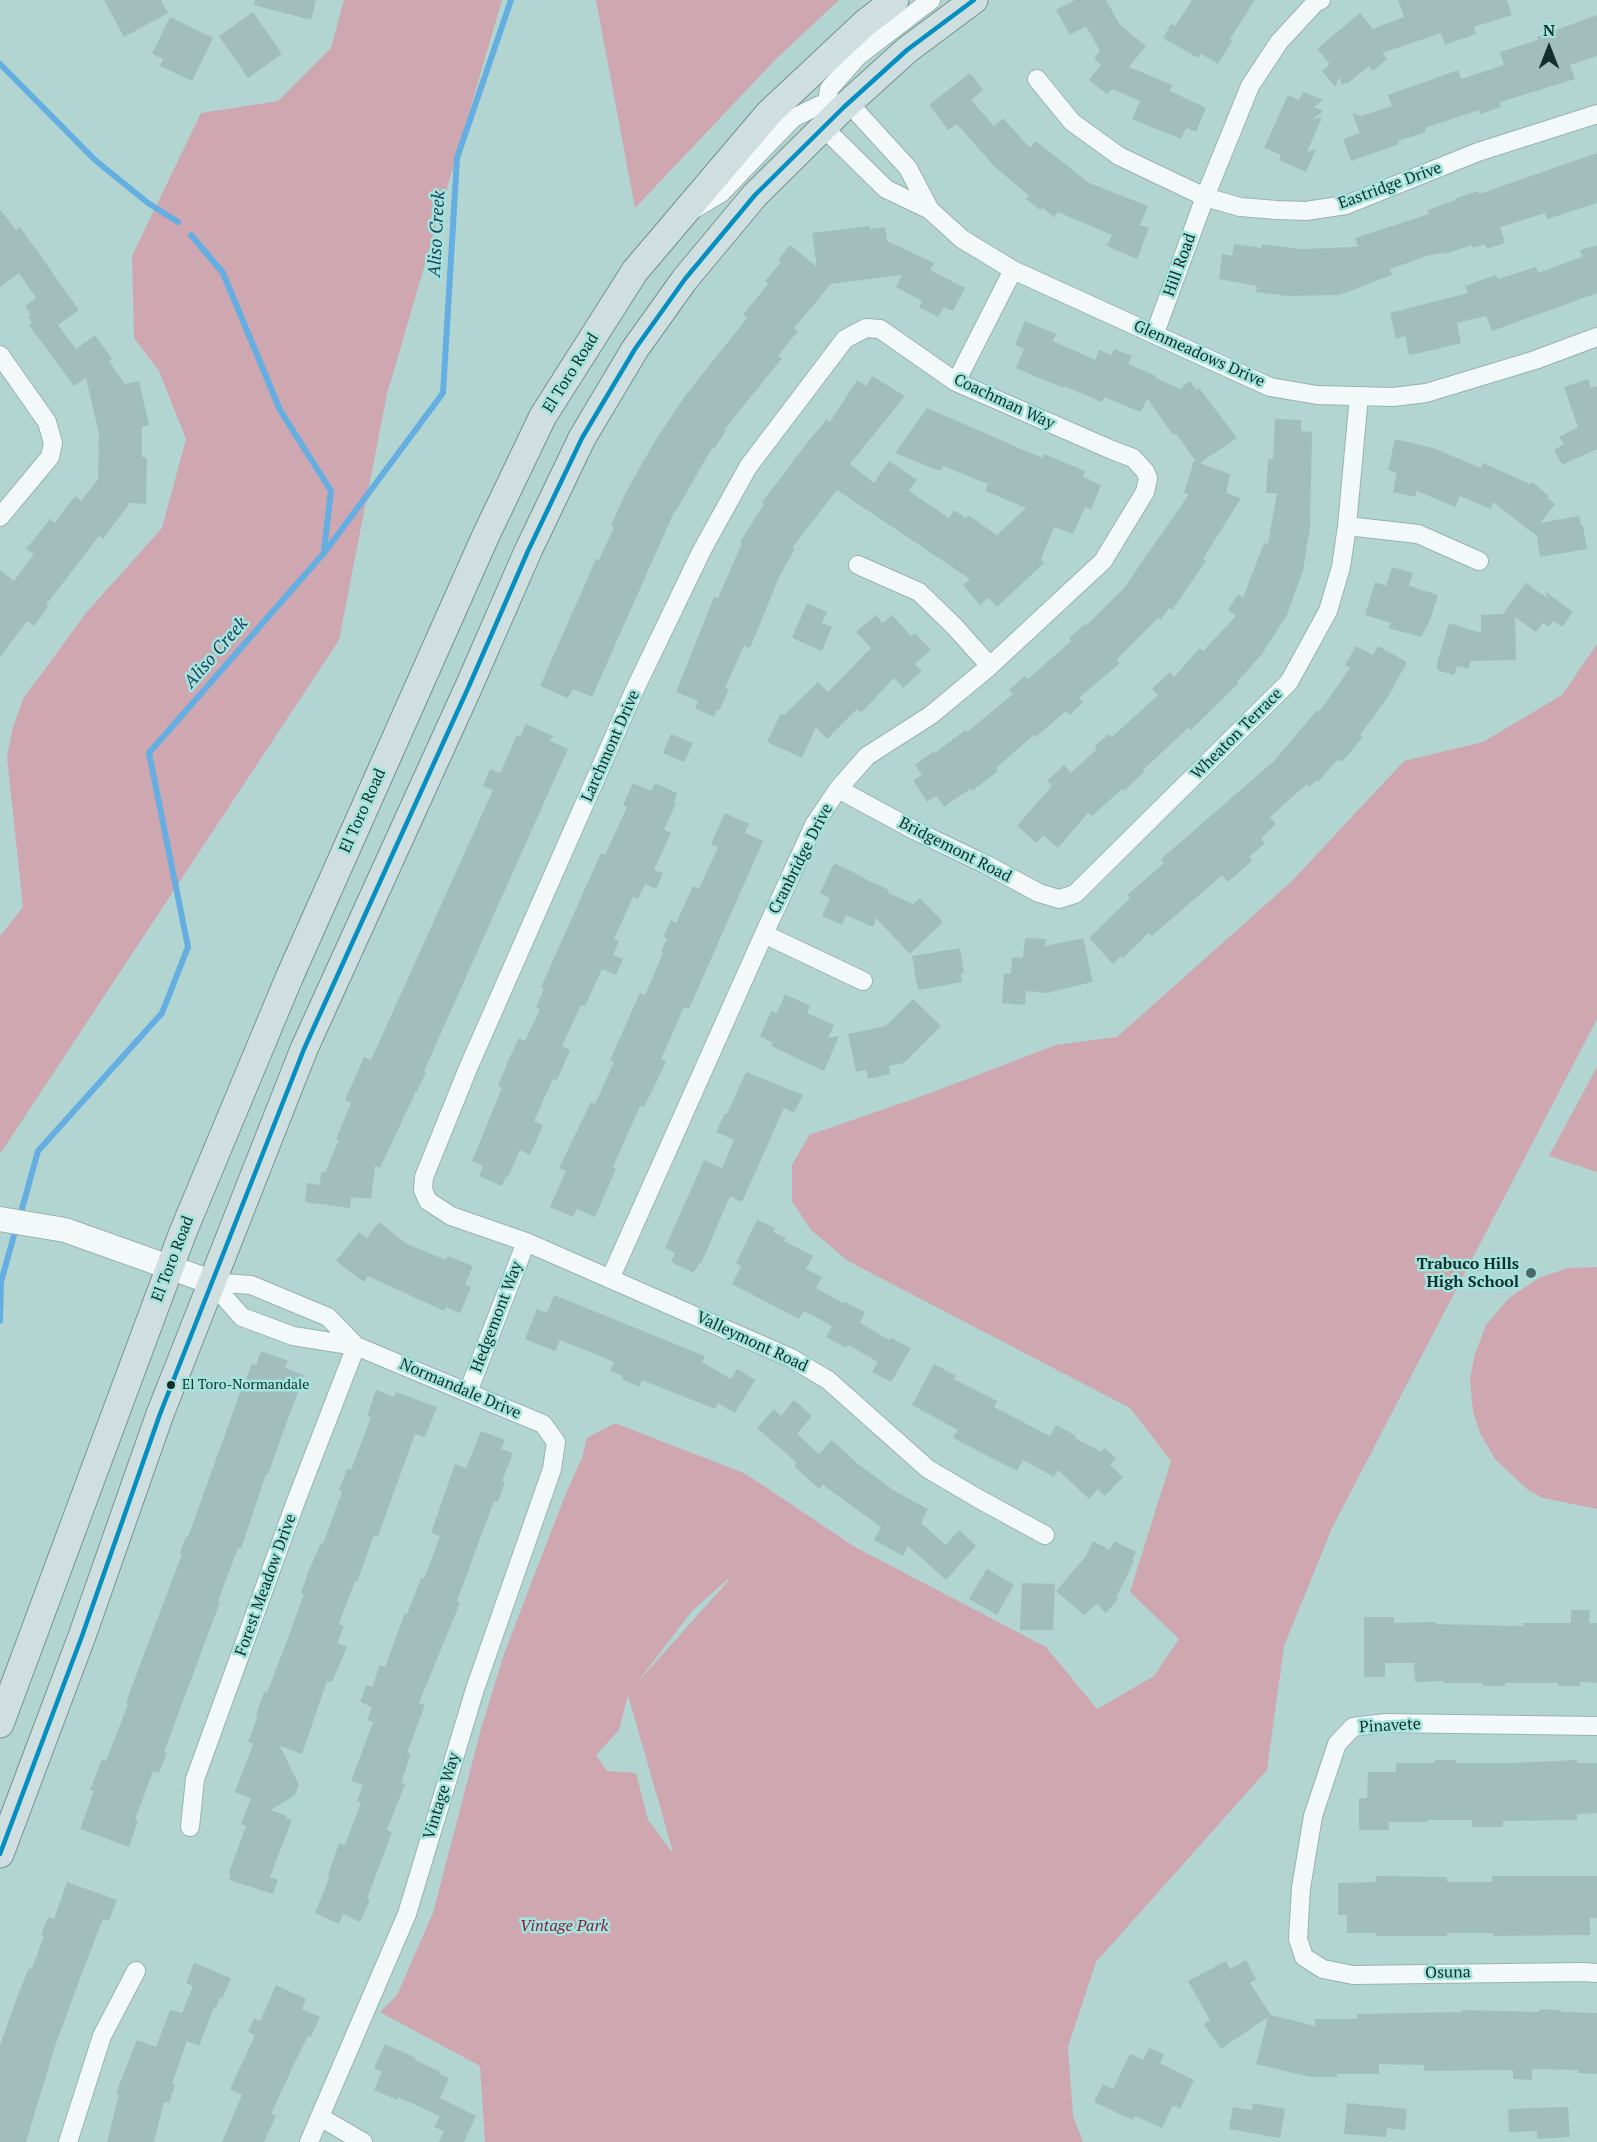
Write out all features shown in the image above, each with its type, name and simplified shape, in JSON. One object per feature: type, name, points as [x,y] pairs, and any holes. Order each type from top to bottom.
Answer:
[{"type":"main road","name":"El Toro Road","points":[[0,1724],[170,1266],[289,978],[486,535],[543,416],[635,271],[678,219],[769,113],[865,23],[895,0]]},
{"type":"main road","points":[[0,1854],[82,1636],[160,1414],[304,1049],[470,686],[528,551],[582,438],[635,349],[685,279],[755,195],[832,114],[907,50],[974,0]]},
{"type":"street","points":[[832,114],[830,89],[858,56],[930,0]]},
{"type":"street","name":"Hill Road","points":[[1155,333],[1205,197],[1250,86],[1279,42],[1320,0]]},
{"type":"street","name":"Eastridge Drive","points":[[1037,79],[1072,122],[1119,156],[1205,197],[1240,207],[1276,210],[1306,211],[1346,205],[1478,152],[1597,114]]},
{"type":"street","points":[[678,219],[721,194],[793,118],[820,105],[832,114]]},
{"type":"street","name":"Glenmeadows Drive","points":[[930,210],[908,168],[855,110],[832,114],[886,189],[930,210],[962,239],[1013,270],[1270,387],[1317,395],[1393,398],[1426,393],[1535,360],[1597,337]]},
{"type":"street","points":[[956,382],[1013,270]]},
{"type":"street","name":"Coachman Way","points":[[866,328],[880,329],[956,382],[1133,458],[1145,471]]},
{"type":"street","name":"Larchmont Drive","points":[[428,1201],[423,1190],[424,1177],[469,1066],[631,700],[702,550],[748,466],[845,339],[866,328]]},
{"type":"street","points":[[0,355],[46,422],[53,443],[50,457],[0,517]]},
{"type":"street","name":"Wheaton Terrace","points":[[1075,894],[1289,682],[1328,611],[1341,567],[1359,396]]},
{"type":"street","name":"Cranbridge Drive","points":[[610,1279],[814,825],[838,789],[867,756],[931,715],[990,666],[1103,561],[1145,492],[1148,478],[1145,471]]},
{"type":"street","points":[[1347,526],[1418,534],[1479,561]]},
{"type":"street","points":[[858,565],[919,592],[990,666]]},
{"type":"street","name":"Bridgemont Road","points":[[838,789],[1038,892],[1059,899],[1075,894]]},
{"type":"street","points":[[764,934],[862,981]]},
{"type":"street","name":"Valleymont Road","points":[[428,1201],[451,1216],[526,1242],[791,1358],[828,1380],[928,1469],[1046,1535]]},
{"type":"street","name":"Normandale Drive","points":[[0,1219],[65,1230],[211,1282],[251,1285],[328,1317],[356,1347]]},
{"type":"street","name":"Hedgemont Way","points":[[468,1392],[526,1242]]},
{"type":"street","name":"Normandale Drive","points":[[211,1282],[242,1317],[293,1336],[356,1347],[543,1424],[556,1442]]},
{"type":"street","name":"Forest Meadow Drive","points":[[190,1827],[195,1779],[296,1501],[356,1347]]},
{"type":"street","name":"Vintage Way","points":[[309,2142],[407,1914],[475,1689],[552,1469],[556,1442]]},
{"type":"street","name":"Pinavete","points":[[1304,1957],[1298,1939],[1301,1888],[1313,1816],[1337,1744],[1353,1726],[1385,1723],[1597,1726]]},
{"type":"street","name":"Osuna","points":[[1304,1957],[1323,1969],[1353,1975],[1597,1973]]},
{"type":"street","points":[[68,2142],[102,2036],[136,1971]]},
{"type":"street","points":[[320,2117],[363,2142]]},
{"type":"green space","points":[[344,0],[502,0],[387,394],[339,640],[0,1154],[0,936],[23,907],[7,757],[13,727],[23,699],[86,613],[162,528],[186,439],[159,371],[134,338],[132,256],[201,113],[278,101],[331,48]]},
{"type":"green space","points":[[596,0],[839,0],[775,60],[635,208]]},
{"type":"green space","name":"Vintage Park","points":[[1597,644],[1597,1019],[1332,1528],[1284,1646],[1267,1770],[1096,1962],[1068,2047],[1073,2116],[1083,2142],[485,2142],[480,2066],[380,2012],[397,1995],[433,1913],[481,1729],[504,1654],[566,1493],[582,1458],[587,1438],[615,1423],[746,1474],[855,1547],[1046,1647],[1097,1709],[1154,1676],[1179,1639],[1130,1592],[1171,1461],[1130,1408],[848,1261],[811,1230],[792,1201],[792,1165],[809,1135],[928,1094],[1056,1045],[1117,1037],[1292,881],[1404,761],[1483,742],[1562,695]],"holes":[[[729,1580],[636,1684],[692,1611]],[[628,1695],[673,1852],[648,1820],[636,1773],[607,1771],[596,1755],[619,1730]]]},
{"type":"green space","points":[[1597,1067],[1597,1172],[1549,1156]]},
{"type":"green space","points":[[1597,1267],[1597,1509],[1543,1498],[1528,1490],[1495,1459],[1480,1433],[1473,1412],[1470,1378],[1475,1354],[1486,1325],[1509,1298],[1539,1278],[1568,1268]]},
{"type":"building","points":[[104,0],[161,0],[168,13],[124,37]]},
{"type":"building","points":[[255,0],[316,0],[311,20],[254,5]]},
{"type":"building","points":[[1075,0],[1106,0],[1120,25],[1146,46],[1129,67],[1172,85],[1170,91],[1206,108],[1196,132],[1186,128],[1181,139],[1132,119],[1140,101],[1112,89],[1107,94],[1089,80],[1101,65],[1094,59],[1100,51],[1086,26],[1070,35],[1056,10]]},
{"type":"building","points":[[1192,0],[1255,0],[1230,39],[1232,41],[1218,64],[1201,54],[1198,58],[1163,38],[1171,24],[1175,26]]},
{"type":"building","points":[[1398,0],[1507,0],[1512,15],[1474,27],[1476,34],[1445,45],[1441,33],[1382,53],[1387,59],[1373,71],[1369,66],[1347,84],[1342,85],[1339,77],[1335,87],[1322,71],[1330,64],[1317,49],[1360,13],[1373,29],[1404,17]]},
{"type":"building","points":[[253,12],[282,54],[248,78],[219,36]]},
{"type":"building","points":[[1597,15],[1597,56],[1570,65],[1575,79],[1500,102],[1501,107],[1480,114],[1479,110],[1425,128],[1426,132],[1351,161],[1343,139],[1360,133],[1352,113],[1361,116],[1392,106],[1388,95],[1458,70],[1461,79],[1504,65],[1500,52],[1538,40],[1537,37]]},
{"type":"building","points":[[170,17],[213,38],[192,81],[160,66],[163,59],[152,54]]},
{"type":"building","points":[[970,73],[983,90],[971,100],[994,126],[1003,118],[1030,148],[1036,141],[1089,183],[1148,206],[1140,225],[1149,228],[1137,259],[1107,246],[1112,235],[1058,212],[1054,217],[1043,208],[1040,210],[1026,199],[1029,196],[994,166],[957,124],[948,130],[929,105]]},
{"type":"building","points":[[1303,92],[1323,100],[1314,107],[1323,111],[1312,120],[1322,117],[1307,152],[1316,149],[1306,172],[1279,160],[1281,155],[1264,148],[1288,95],[1299,100]]},
{"type":"building","points":[[1597,153],[1597,203],[1547,219],[1545,213],[1500,227],[1505,243],[1487,249],[1485,244],[1473,248],[1472,245],[1444,254],[1443,252],[1433,254],[1390,269],[1392,275],[1339,295],[1288,296],[1256,292],[1257,286],[1219,279],[1222,254],[1232,256],[1234,244],[1262,248],[1262,244],[1302,249],[1358,247],[1355,238],[1429,214],[1428,210],[1456,200],[1456,198],[1478,191],[1479,194]]},
{"type":"building","points":[[0,209],[16,230],[20,227],[79,310],[58,325],[76,349],[95,335],[112,359],[109,361],[125,384],[139,381],[149,425],[142,427],[142,457],[147,458],[146,504],[130,503],[103,539],[99,536],[46,605],[48,607],[34,626],[27,621],[0,657],[0,570],[14,581],[34,554],[26,549],[50,519],[55,523],[75,496],[81,501],[98,479],[99,434],[86,378],[74,386],[29,325],[32,322],[28,317],[31,315],[25,306],[36,298],[19,273],[0,287]]},
{"type":"building","points":[[870,226],[870,229],[885,227],[887,241],[934,263],[930,270],[965,288],[953,311],[944,307],[938,317],[919,307],[922,301],[896,287],[902,275],[831,284],[794,328],[798,331],[778,356],[782,358],[724,430],[726,431],[714,449],[712,448],[675,510],[592,697],[573,689],[568,698],[540,686],[596,559],[599,560],[614,527],[611,526],[625,494],[655,441],[685,396],[747,318],[743,315],[768,284],[765,281],[781,262],[778,260],[790,245],[817,267],[812,233]]},
{"type":"building","points":[[1597,245],[1597,293],[1492,331],[1486,316],[1457,323],[1461,343],[1433,350],[1409,355],[1405,336],[1396,339],[1390,313],[1468,293],[1465,286],[1496,275],[1498,279],[1536,267],[1538,273],[1582,257],[1580,250]]},
{"type":"building","points":[[1025,321],[1056,334],[1053,341],[1095,360],[1099,350],[1111,355],[1114,349],[1132,356],[1128,364],[1156,378],[1180,389],[1190,381],[1196,390],[1199,388],[1237,438],[1200,463],[1230,474],[1226,493],[1241,498],[1203,559],[1206,561],[1172,610],[1169,608],[1161,620],[1158,618],[1117,659],[1120,663],[1079,698],[1083,702],[1070,715],[1066,711],[996,768],[998,771],[972,791],[970,789],[944,807],[936,796],[927,802],[913,780],[922,775],[915,765],[965,730],[967,732],[1013,694],[1009,690],[1025,676],[1028,679],[1071,641],[1069,638],[1086,623],[1087,625],[1124,588],[1189,494],[1184,493],[1194,461],[1196,462],[1176,433],[1173,435],[1147,398],[1141,412],[1104,397],[1102,402],[1016,368],[1024,349],[1015,345]]},
{"type":"building","points":[[872,376],[905,396],[850,464],[874,483],[889,461],[917,480],[909,491],[949,518],[954,510],[966,518],[968,515],[997,535],[1026,508],[985,491],[988,484],[943,466],[940,471],[895,453],[927,408],[1042,458],[1044,454],[1085,471],[1083,477],[1101,485],[1091,510],[1085,507],[1073,534],[1054,527],[1041,559],[1044,563],[997,607],[989,598],[980,605],[963,585],[970,579],[837,490],[792,548],[795,549],[780,575],[750,648],[744,646],[725,688],[729,689],[719,711],[717,710],[714,717],[695,708],[698,701],[676,692],[714,597],[718,598],[742,543],[740,542],[764,504],[762,502],[827,419],[830,422],[857,380],[866,386]]},
{"type":"building","points":[[1588,379],[1591,388],[1597,386],[1597,449],[1562,465],[1554,450],[1564,444],[1559,437],[1578,427],[1564,387]]},
{"type":"building","points":[[1275,419],[1301,420],[1301,431],[1312,432],[1310,527],[1303,570],[1287,615],[1262,654],[1237,682],[1239,683],[1191,730],[1188,728],[1124,791],[1122,789],[1092,816],[1088,813],[1058,848],[1043,835],[1037,843],[1017,826],[1052,786],[1047,781],[1064,765],[1071,773],[1097,749],[1095,746],[1109,734],[1112,737],[1158,695],[1152,689],[1170,672],[1174,677],[1200,648],[1203,651],[1236,616],[1228,610],[1238,594],[1243,598],[1264,543],[1268,544],[1277,493],[1266,493],[1268,459],[1273,459]]},
{"type":"building","points":[[1395,439],[1433,448],[1481,468],[1483,463],[1530,484],[1532,482],[1555,504],[1540,523],[1579,516],[1587,549],[1540,557],[1537,536],[1493,502],[1491,509],[1460,496],[1455,507],[1417,491],[1415,497],[1393,492],[1397,473],[1388,470]]},
{"type":"building","points":[[1392,567],[1413,573],[1409,586],[1438,595],[1430,620],[1421,637],[1388,628],[1391,623],[1365,615],[1375,582],[1386,586]]},
{"type":"building","points":[[1526,583],[1547,598],[1546,592],[1573,612],[1562,627],[1553,621],[1548,627],[1543,623],[1536,632],[1515,617],[1516,660],[1471,661],[1468,669],[1457,666],[1454,675],[1437,670],[1449,623],[1481,633],[1481,615],[1503,614]]},
{"type":"building","points":[[807,603],[827,612],[822,623],[832,627],[822,651],[792,638]]},
{"type":"building","points":[[876,615],[883,623],[892,615],[911,636],[915,633],[931,650],[915,664],[922,671],[903,688],[894,678],[861,713],[857,709],[827,739],[816,727],[802,758],[767,742],[781,713],[784,715],[818,682],[828,692],[871,648],[856,632]]},
{"type":"building","points":[[1356,646],[1373,655],[1378,646],[1407,662],[1389,695],[1360,735],[1363,737],[1342,762],[1338,759],[1318,782],[1316,780],[1310,787],[1307,784],[1270,817],[1276,824],[1261,838],[1265,843],[1249,857],[1252,861],[1228,882],[1222,875],[1152,936],[1149,933],[1123,958],[1121,956],[1113,964],[1089,938],[1130,898],[1127,895],[1164,863],[1161,859],[1274,761],[1317,710],[1319,712],[1350,668],[1345,665]]},
{"type":"building","points":[[526,724],[553,736],[550,741],[568,749],[424,1071],[426,1072],[417,1092],[380,1168],[375,1166],[371,1199],[351,1197],[350,1208],[305,1202],[307,1183],[320,1185],[321,1172],[325,1172],[339,1140],[336,1139],[351,1103],[345,1100],[364,1057],[371,1060],[493,790],[483,786],[490,769],[500,773],[517,735],[520,737]]},
{"type":"building","points":[[671,734],[693,743],[684,762],[663,753]]},
{"type":"building","points":[[633,783],[651,791],[655,783],[677,793],[674,802],[676,803],[664,830],[671,833],[654,870],[663,873],[656,889],[645,884],[638,899],[633,897],[614,939],[619,941],[613,955],[623,959],[616,975],[602,969],[585,1006],[581,1005],[562,1046],[570,1050],[557,1080],[553,1079],[534,1121],[543,1125],[530,1155],[520,1150],[502,1186],[479,1176],[483,1166],[472,1161],[502,1088],[498,1086],[509,1059],[519,1038],[525,1041],[540,1009],[536,1008],[544,988],[541,987],[601,853],[605,855],[627,807],[623,805]]},
{"type":"building","points":[[725,813],[749,824],[745,833],[763,841],[689,1009],[684,1007],[661,1059],[666,1061],[644,1107],[640,1106],[613,1167],[616,1169],[595,1217],[577,1209],[573,1217],[550,1207],[566,1171],[559,1168],[591,1102],[595,1104],[614,1062],[610,1060],[640,993],[645,995],[663,953],[661,952],[667,938],[663,937],[671,920],[676,923],[693,886],[699,889],[718,847],[711,844]]},
{"type":"building","points":[[834,863],[913,904],[920,898],[943,922],[910,954],[876,918],[873,927],[846,915],[842,925],[822,916],[830,898],[820,893]]},
{"type":"building","points":[[1025,938],[1046,939],[1045,946],[1083,938],[1093,982],[1046,993],[1026,991],[1025,1005],[1002,1003],[1004,973],[1011,974],[1012,957],[1023,958]]},
{"type":"building","points":[[960,948],[964,973],[961,973],[962,982],[918,990],[912,956]]},
{"type":"building","points":[[785,994],[810,1006],[807,1013],[834,1025],[828,1038],[839,1036],[824,1071],[771,1046],[773,1043],[760,1036],[771,1011],[777,1013]]},
{"type":"building","points":[[913,999],[941,1026],[904,1063],[889,1066],[890,1074],[868,1079],[866,1070],[856,1072],[848,1034],[886,1026]]},
{"type":"building","points":[[746,1072],[803,1095],[794,1113],[784,1108],[742,1202],[730,1196],[701,1264],[699,1263],[694,1273],[671,1262],[675,1253],[665,1248],[704,1160],[722,1168],[734,1140],[716,1132]]},
{"type":"building","points":[[757,1220],[775,1228],[773,1232],[786,1238],[784,1241],[813,1256],[806,1269],[822,1277],[816,1288],[865,1312],[860,1323],[889,1340],[891,1338],[911,1348],[891,1382],[872,1372],[878,1362],[848,1345],[846,1348],[826,1337],[832,1326],[804,1311],[799,1319],[732,1284],[741,1266],[736,1263]]},
{"type":"building","points":[[379,1222],[407,1244],[446,1260],[448,1256],[473,1266],[465,1285],[471,1287],[460,1313],[446,1307],[444,1311],[368,1276],[364,1282],[336,1261],[359,1232],[367,1238]]},
{"type":"building","points":[[554,1295],[705,1356],[702,1362],[731,1379],[737,1369],[755,1380],[735,1413],[718,1403],[715,1409],[642,1380],[639,1387],[622,1379],[623,1376],[610,1371],[614,1362],[560,1340],[555,1351],[525,1339],[537,1309],[547,1313]]},
{"type":"building","points":[[261,1351],[288,1361],[285,1368],[304,1375],[268,1474],[266,1474],[241,1549],[238,1548],[218,1601],[220,1602],[164,1752],[167,1753],[159,1773],[153,1771],[135,1820],[138,1821],[129,1847],[80,1829],[94,1791],[90,1790],[102,1759],[106,1761],[128,1704],[126,1703],[132,1686],[242,1387],[252,1364],[256,1365]]},
{"type":"building","points":[[934,1364],[956,1376],[954,1379],[997,1401],[994,1407],[1050,1436],[1056,1425],[1101,1452],[1105,1448],[1116,1458],[1110,1465],[1123,1477],[1105,1496],[1098,1489],[1089,1499],[1058,1470],[1054,1477],[1023,1460],[1017,1471],[953,1438],[958,1430],[912,1405]]},
{"type":"building","points":[[376,1390],[394,1397],[396,1392],[437,1407],[425,1437],[415,1434],[378,1536],[374,1535],[357,1582],[355,1581],[339,1624],[344,1626],[337,1643],[347,1647],[332,1682],[327,1681],[302,1754],[280,1746],[299,1785],[295,1795],[271,1810],[292,1820],[270,1877],[278,1880],[273,1894],[229,1880],[231,1874],[229,1873],[246,1826],[241,1824],[251,1798],[235,1792],[253,1744],[248,1742],[264,1692],[267,1693],[285,1646],[304,1594],[301,1593],[309,1570],[321,1543],[323,1544],[342,1492],[339,1490],[347,1469],[351,1470],[371,1417],[367,1416]]},
{"type":"building","points":[[794,1400],[812,1416],[797,1434],[819,1454],[832,1440],[858,1464],[896,1492],[928,1509],[921,1523],[946,1545],[959,1530],[976,1546],[946,1580],[908,1546],[903,1556],[874,1540],[881,1527],[823,1485],[819,1489],[794,1466],[797,1463],[757,1428],[774,1409],[781,1416]]},
{"type":"building","points":[[481,1431],[505,1440],[501,1449],[513,1453],[502,1481],[505,1482],[498,1502],[494,1501],[457,1601],[460,1603],[419,1703],[425,1705],[407,1753],[411,1754],[401,1783],[405,1784],[387,1830],[392,1832],[367,1899],[370,1900],[360,1922],[343,1914],[339,1924],[315,1913],[330,1876],[328,1875],[339,1843],[345,1845],[361,1803],[357,1801],[363,1785],[351,1781],[373,1722],[367,1720],[372,1707],[360,1702],[366,1685],[372,1687],[380,1665],[385,1667],[405,1613],[407,1614],[421,1578],[424,1579],[440,1536],[431,1533],[455,1464],[466,1468]]},
{"type":"building","points":[[1093,1541],[1110,1550],[1114,1541],[1136,1552],[1116,1598],[1118,1599],[1106,1613],[1097,1604],[1084,1615],[1056,1591],[1086,1556]]},
{"type":"building","points":[[987,1569],[1014,1585],[997,1615],[969,1599]]},
{"type":"building","points":[[1022,1583],[1055,1584],[1053,1630],[1020,1630]]},
{"type":"building","points":[[1571,1610],[1590,1610],[1589,1623],[1597,1623],[1597,1683],[1580,1682],[1580,1686],[1558,1686],[1558,1683],[1505,1683],[1505,1686],[1483,1686],[1483,1683],[1415,1682],[1414,1663],[1385,1663],[1385,1677],[1364,1677],[1364,1617],[1394,1617],[1394,1623],[1436,1622],[1436,1624],[1523,1626],[1523,1623],[1571,1623]]},
{"type":"building","points":[[1435,1760],[1456,1760],[1456,1763],[1510,1763],[1577,1760],[1577,1763],[1597,1763],[1597,1813],[1577,1814],[1577,1820],[1503,1821],[1503,1827],[1472,1827],[1472,1820],[1427,1820],[1427,1822],[1389,1822],[1389,1830],[1359,1830],[1359,1798],[1367,1798],[1368,1772],[1396,1772],[1396,1763],[1435,1763]]},
{"type":"building","points":[[1376,1876],[1447,1877],[1447,1882],[1492,1882],[1492,1876],[1597,1876],[1597,1918],[1590,1918],[1590,1935],[1493,1936],[1493,1933],[1447,1933],[1447,1936],[1376,1936],[1376,1933],[1347,1933],[1347,1915],[1338,1915],[1338,1883],[1376,1882]]},
{"type":"building","points":[[67,1882],[117,1900],[109,1921],[103,1919],[87,1960],[55,2046],[26,2142],[0,2142],[0,2045],[29,1968],[32,1969],[48,1917],[54,1919]]},
{"type":"building","points":[[1246,1960],[1256,1979],[1250,1983],[1271,2015],[1315,2026],[1315,2019],[1357,2019],[1357,2014],[1462,2012],[1462,2010],[1539,2012],[1539,2009],[1597,2013],[1597,2074],[1578,2073],[1578,2070],[1532,2069],[1532,2080],[1513,2079],[1513,2070],[1424,2071],[1424,2065],[1379,2064],[1379,2074],[1337,2074],[1337,2077],[1310,2077],[1256,2064],[1268,2017],[1221,2049],[1204,2024],[1210,2020],[1188,1981],[1226,1961],[1230,1969]]},
{"type":"building","points":[[194,1963],[231,1978],[222,1999],[220,1998],[216,2008],[214,2007],[199,2046],[187,2041],[172,2084],[175,2085],[169,2103],[164,2102],[154,2142],[107,2142],[119,2094],[116,2093],[137,2040],[156,2047],[170,2010],[182,2013],[193,1986],[186,1983]]},
{"type":"building","points":[[276,1985],[306,1999],[302,2009],[320,2017],[311,2037],[308,2036],[271,2114],[276,2116],[264,2142],[222,2142],[242,2095],[230,2089],[255,2035],[248,2032],[254,2018],[260,2021]]},
{"type":"building","points":[[385,2044],[416,2058],[415,2060],[449,2078],[440,2098],[476,2116],[464,2142],[439,2142],[444,2131],[434,2127],[440,2116],[398,2097],[397,2100],[374,2090],[382,2072],[374,2068]]},
{"type":"building","points":[[1149,2048],[1164,2054],[1160,2063],[1194,2080],[1180,2109],[1173,2105],[1162,2128],[1135,2116],[1133,2120],[1094,2102],[1103,2084],[1113,2089],[1130,2054],[1143,2060]]},
{"type":"building","points":[[1253,2103],[1285,2109],[1280,2138],[1229,2129],[1233,2107],[1252,2110]]},
{"type":"building","points":[[1347,2103],[1407,2109],[1405,2130],[1387,2128],[1386,2137],[1344,2134]]},
{"type":"building","points":[[1568,2107],[1570,2137],[1537,2139],[1537,2131],[1509,2132],[1508,2109]]},
{"type":"waterway","name":"Aliso Creek","points":[[20,1216],[38,1151],[162,1013],[188,947],[149,753],[324,553],[443,393],[457,158],[511,0]]},
{"type":"waterway","points":[[0,64],[95,160],[148,203],[178,222]]},
{"type":"waterway","points":[[191,235],[223,273],[280,410],[331,491],[324,550]]},
{"type":"waterway","name":"Aliso Creek","points":[[0,1321],[1,1282],[16,1228]]},
{"type":"transit line","points":[[0,1854],[82,1636],[160,1414],[304,1049],[528,551],[582,438],[635,349],[685,279],[755,195],[844,107],[907,50],[974,0]]},
{"type":"place","name":"Trabuco Hills High School","points":[[1531,1273]]},
{"type":"place","name":"El Toro-Normandale","points":[[171,1385]]}]
